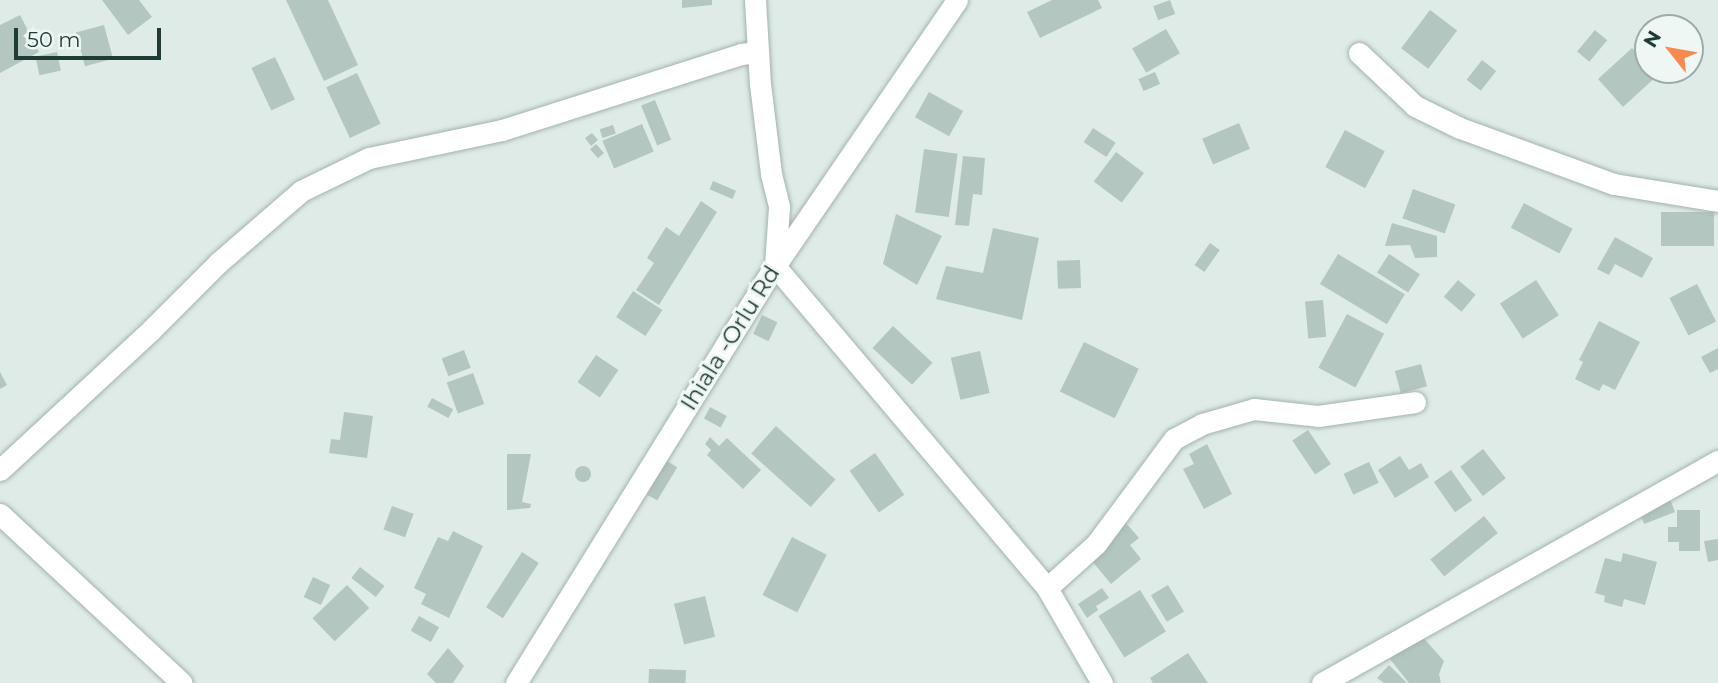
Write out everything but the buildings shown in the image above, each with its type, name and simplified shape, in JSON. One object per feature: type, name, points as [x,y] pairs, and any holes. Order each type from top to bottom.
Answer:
[{"type":"street","points":[[755,0],[757,52],[771,174],[779,207],[775,266],[1047,588],[1102,683]]},
{"type":"street","name":"Ihiala -Orlu Rd","points":[[516,683],[775,266],[957,0]]},
{"type":"street","points":[[0,470],[151,330],[218,263],[301,191],[369,158],[502,131],[681,72],[757,52]]},
{"type":"street","points":[[1359,53],[1415,106],[1460,128],[1515,145],[1614,184],[1718,201]]},
{"type":"street","points":[[1047,588],[1096,544],[1174,439],[1202,424],[1254,409],[1318,415],[1415,402]]},
{"type":"street","points":[[1322,683],[1718,461]]},
{"type":"street","points":[[0,514],[182,683]]}]
